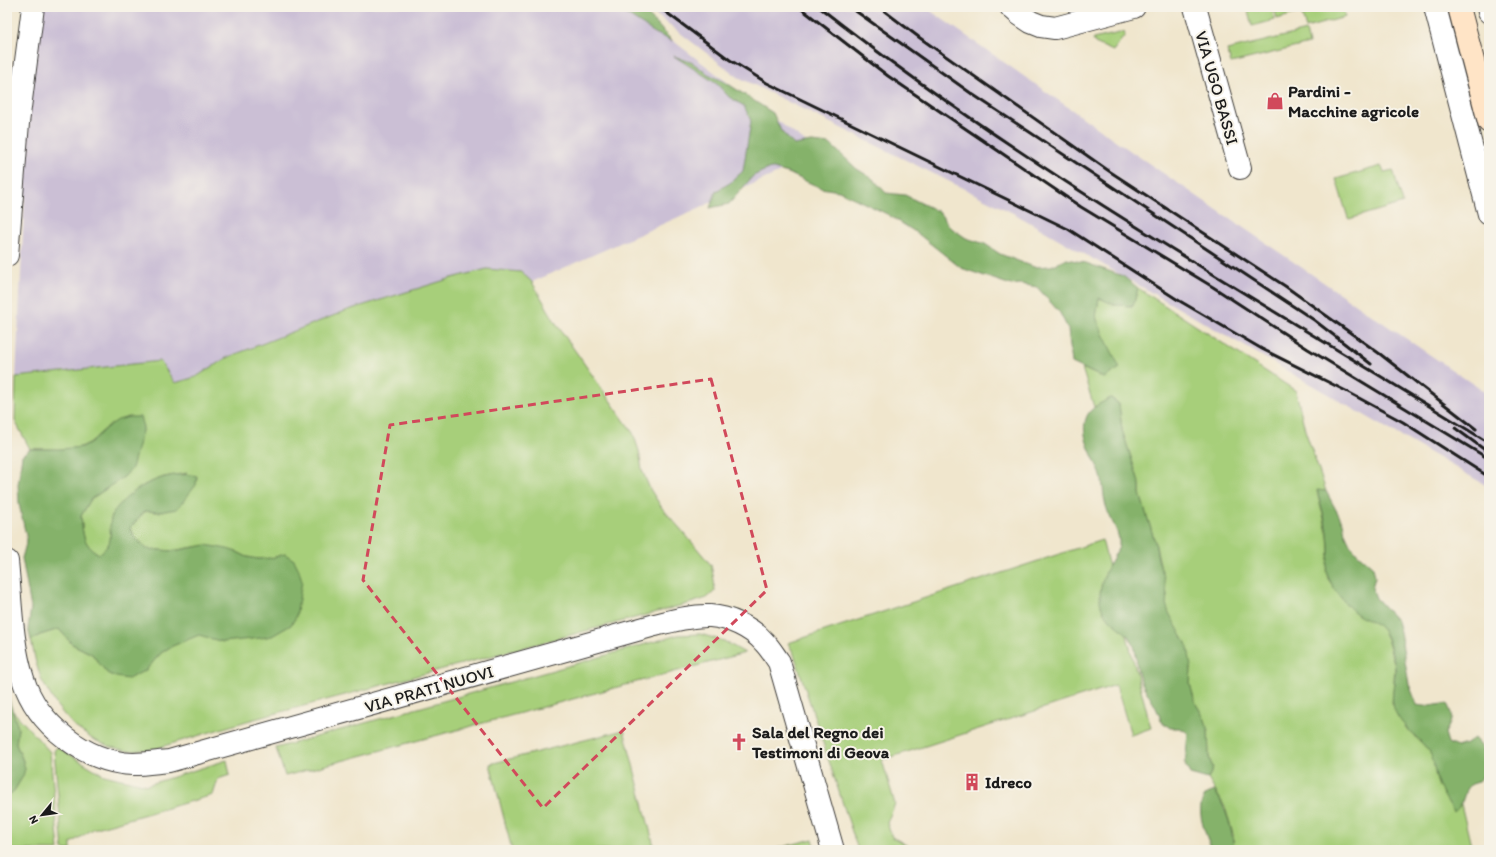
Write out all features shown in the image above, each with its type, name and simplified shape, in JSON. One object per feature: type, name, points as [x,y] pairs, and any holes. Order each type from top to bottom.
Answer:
[{"type":"main road","points":[[1459,7],[1489,122]]},
{"type":"street","points":[[7,255],[18,123],[32,7]]},
{"type":"street","points":[[1011,7],[1032,22],[1041,26],[1055,28],[1134,7]]},
{"type":"street","name":"VIA UGO BASSI","points":[[1195,7],[1240,168]]},
{"type":"street","points":[[1435,7],[1489,214]]},
{"type":"street","points":[[1488,7],[1489,12]]},
{"type":"street","name":"VIA PRATI NUOVI","points":[[7,561],[17,656],[23,680],[35,705],[49,723],[73,743],[92,753],[114,761],[133,764],[169,761],[655,625],[682,619],[710,616],[732,621],[748,629],[764,641],[779,662],[833,850]]},
{"type":"highlighted area","points":[[711,379],[767,590],[543,808],[363,580],[390,425]]},
{"type":"shaded area","points":[[40,7],[629,7],[821,154],[532,282],[521,272],[487,269],[452,278],[348,310],[226,358],[196,377],[175,383],[160,361],[16,377],[27,148],[34,47]]},
{"type":"shaded area","points":[[646,7],[925,7],[1132,152],[1489,395],[1489,487],[1015,214],[738,77]]},
{"type":"green space","points":[[615,7],[639,7],[672,41],[655,33]]},
{"type":"green space","points":[[1247,7],[1271,7],[1275,20],[1252,26]]},
{"type":"green space","points":[[1274,7],[1343,7],[1345,17],[1306,28],[1301,12],[1277,19]]},
{"type":"green space","points":[[1306,31],[1309,44],[1231,63],[1227,50]]},
{"type":"green space","points":[[1124,32],[1125,35],[1113,51],[1095,43],[1093,39]]},
{"type":"green space","points":[[674,56],[693,63],[708,74],[725,82],[773,113],[781,131],[794,145],[812,142],[830,144],[857,169],[873,179],[886,193],[905,195],[939,212],[950,227],[966,238],[985,244],[1000,254],[1034,267],[1051,266],[1067,259],[1086,263],[1123,276],[1138,288],[1133,306],[1115,305],[1099,298],[1096,317],[1120,368],[1104,378],[1072,363],[1068,329],[1060,313],[1037,287],[1020,284],[1011,285],[961,268],[917,233],[887,214],[839,191],[821,188],[788,173],[770,168],[753,176],[729,204],[710,208],[716,191],[730,183],[743,171],[751,121],[744,106],[729,97],[717,84]]},
{"type":"green space","points":[[1381,166],[1384,172],[1393,170],[1403,203],[1349,219],[1336,179]]},
{"type":"green space","points":[[487,269],[521,272],[532,282],[557,325],[633,433],[639,451],[642,470],[650,489],[662,508],[711,565],[715,591],[707,598],[691,603],[247,721],[154,749],[128,751],[111,747],[94,740],[75,727],[57,706],[42,681],[31,640],[40,635],[59,629],[72,644],[92,654],[107,673],[146,670],[161,653],[170,647],[199,634],[223,642],[235,640],[285,554],[272,558],[258,559],[247,557],[237,552],[194,547],[173,551],[147,549],[134,537],[130,528],[145,511],[159,512],[187,473],[164,477],[144,485],[112,515],[111,537],[108,547],[99,554],[89,546],[84,538],[81,516],[91,499],[125,476],[137,447],[143,427],[107,427],[93,440],[78,448],[30,449],[15,421],[16,377],[160,361],[175,383],[196,377],[226,358],[348,310],[452,278]]},
{"type":"green space","points":[[1138,288],[1296,391],[1305,430],[1326,491],[1317,491],[1328,535],[1329,552],[1326,570],[1328,579],[1344,601],[1358,615],[1375,622],[1382,629],[1387,639],[1395,667],[1392,703],[1406,728],[1428,749],[1433,758],[1439,787],[1454,812],[1461,804],[1472,850],[1234,850],[1233,834],[1225,807],[1208,779],[1213,768],[1209,758],[1208,729],[1205,720],[1195,702],[1190,684],[1191,667],[1165,604],[1167,595],[1155,542],[1140,494],[1140,485],[1122,430],[1119,404],[1111,398],[1094,407],[1082,368],[1104,378],[1103,334],[1096,317],[1099,297],[1115,305],[1133,306]]},
{"type":"green space","points":[[1111,398],[1119,404],[1122,430],[1140,485],[1140,494],[1164,577],[1167,595],[1166,604],[1169,613],[1188,647],[1191,667],[1190,684],[1195,702],[1205,720],[1208,729],[1209,758],[1213,768],[1208,779],[1190,774],[1185,765],[1188,733],[1180,728],[1170,728],[1161,721],[1157,709],[1141,681],[1133,644],[1128,635],[1105,614],[1100,603],[1100,590],[1106,571],[1118,548],[1119,540],[1108,513],[1101,476],[1088,446],[1085,424],[1087,416],[1091,410]]},
{"type":"green space","points":[[129,417],[140,417],[143,427],[132,468],[125,476],[91,499],[81,516],[84,538],[89,546],[99,554],[105,549],[110,540],[110,521],[113,513],[121,503],[137,490],[156,480],[167,477],[177,475],[197,476],[196,485],[177,509],[159,512],[145,511],[130,528],[134,537],[147,549],[173,551],[206,545],[227,549],[247,557],[258,559],[272,558],[285,554],[294,560],[302,581],[296,617],[291,625],[272,636],[261,638],[223,642],[199,635],[170,647],[161,653],[146,670],[128,679],[116,677],[107,673],[92,654],[72,644],[59,629],[40,635],[31,640],[28,628],[31,608],[22,558],[27,540],[19,504],[18,485],[22,455],[30,449],[82,447],[91,442],[107,427],[118,420]]},
{"type":"green space","points":[[1317,490],[1326,491],[1343,523],[1345,533],[1350,544],[1357,553],[1373,567],[1375,577],[1372,588],[1376,598],[1397,621],[1409,684],[1417,705],[1429,706],[1447,704],[1451,712],[1451,722],[1445,733],[1448,743],[1457,747],[1466,744],[1474,738],[1485,753],[1487,765],[1483,776],[1467,788],[1461,803],[1454,812],[1438,784],[1430,752],[1402,723],[1395,711],[1393,704],[1393,690],[1395,665],[1384,632],[1377,625],[1357,614],[1349,607],[1331,584],[1327,569],[1329,552],[1328,537]]},
{"type":"green space","points":[[1102,540],[1151,728],[1131,735],[1116,685],[882,760],[895,804],[887,823],[892,837],[909,846],[909,850],[858,850],[794,654],[788,643]]},
{"type":"green space","points":[[700,634],[724,641],[745,653],[285,776],[276,748],[678,635]]},
{"type":"green space","points":[[7,693],[18,728],[16,744],[25,769],[23,776],[14,791],[7,796]]},
{"type":"green space","points":[[12,710],[50,752],[59,850],[7,850],[7,796],[14,791],[23,776],[23,761],[16,744],[18,728]]},
{"type":"green space","points":[[624,730],[654,846],[639,850],[512,850],[490,764]]},
{"type":"green space","points":[[57,747],[104,775],[147,785],[227,760],[230,775],[218,779],[213,795],[93,829],[71,843],[71,850],[63,850],[54,751]]},
{"type":"green space","points":[[1215,791],[1223,805],[1228,819],[1234,850],[1212,850],[1204,830],[1201,815],[1202,801],[1207,794]]},
{"type":"green space","points":[[813,839],[816,850],[771,850]]},
{"type":"railway","points":[[659,7],[730,60],[767,83],[1068,229],[1178,300],[1262,349],[1346,391],[1403,422],[1489,477]]},
{"type":"railway","points":[[799,7],[888,76],[1081,207],[1213,287],[1308,349],[1489,459]]},
{"type":"railway","points":[[819,7],[980,125],[1064,180],[1233,287],[1489,443]]},
{"type":"railway","points":[[850,7],[972,94],[1314,320],[1371,364]]},
{"type":"railway","points":[[879,7],[920,38],[1109,171],[1285,286],[1380,354],[1476,429]]},
{"type":"railway","points":[[1455,428],[1489,453]]},
{"type":"place","name":"Pardini - Macchine agricole","points":[[1275,101]]},
{"type":"place","name":"Sala del Regno dei Testimoni di Geova","points":[[739,742]]},
{"type":"place","name":"Idreco","points":[[972,782]]}]
